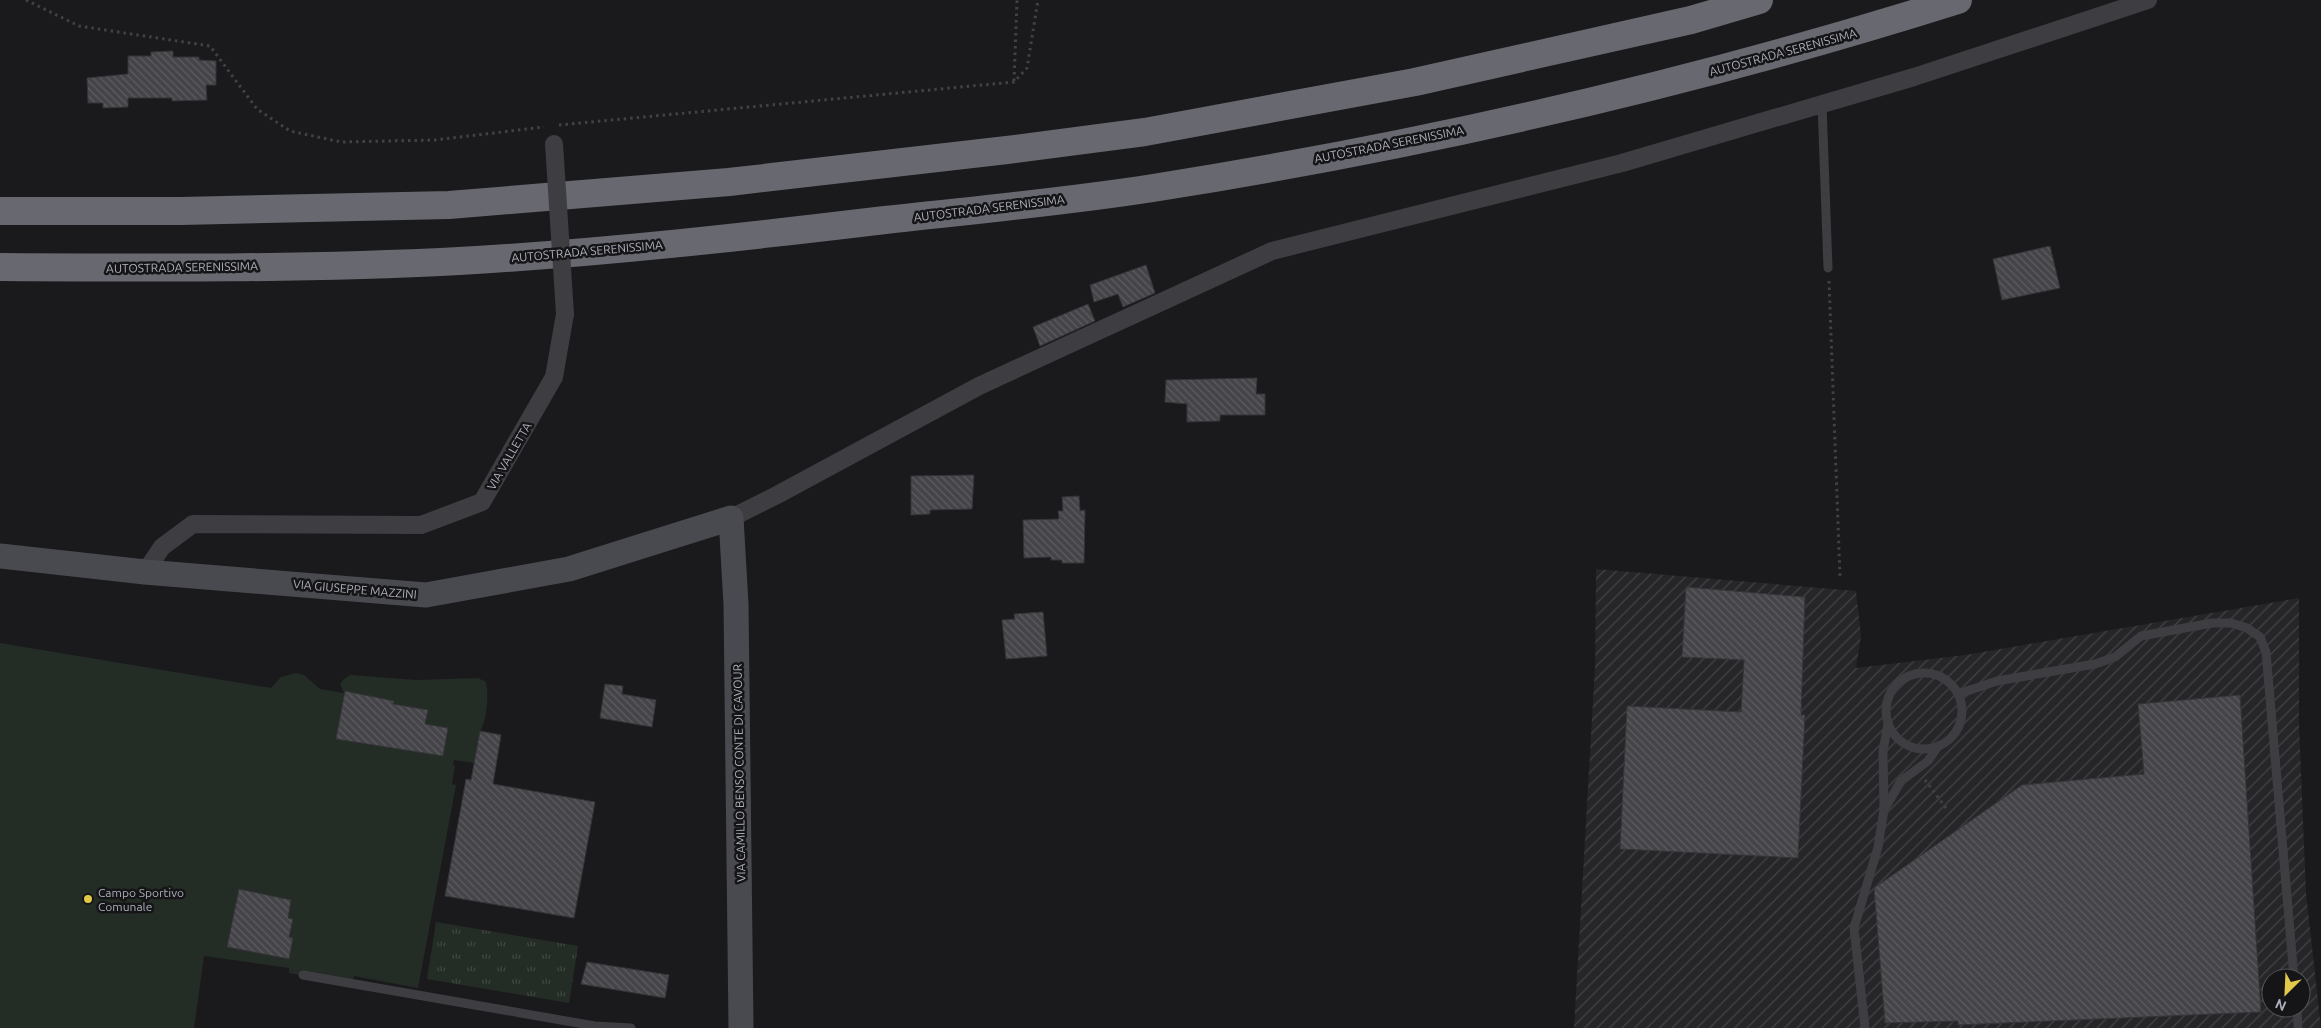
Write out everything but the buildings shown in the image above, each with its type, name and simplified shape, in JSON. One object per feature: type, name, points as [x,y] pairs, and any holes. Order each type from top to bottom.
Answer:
[{"type":"highway","points":[[0,211],[181,211],[449,205],[729,182],[1007,150],[1154,130],[1396,86],[1691,20],[1759,0]]},
{"type":"highway","name":"AUTOSTRADA SERENISSIMA","points":[[0,267],[175,268],[455,261],[594,252],[735,238],[1149,188],[1427,138],[1564,108],[1700,75],[1828,40],[1958,0]]},
{"type":"street","points":[[731,518],[777,496],[979,386],[1272,250],[1622,163],[1914,77],[2148,0]]},
{"type":"street","name":"VIA VALLETTA","points":[[145,572],[162,547],[194,524],[421,525],[482,502],[554,377],[565,314],[554,144]]},
{"type":"street","name":"VIA GIUSEPPE MAZZINI","points":[[0,556],[145,572],[426,595],[569,569],[731,518]]},
{"type":"street","name":"VIA CAMILLO BENSO CONTE DI CAVOUR","points":[[731,518],[736,604],[741,1028]]},
{"type":"lane","points":[[1822,104],[1828,268]]},
{"type":"lane","points":[[1958,694],[1997,681],[2095,664],[2115,656],[2141,636],[2212,622],[2231,623],[2247,628],[2260,638],[2266,652],[2293,968]]},
{"type":"lane","points":[[1865,1028],[1854,928],[1878,848],[1884,810],[1883,751],[1888,724],[1886,713],[1887,701],[1892,691],[1909,676],[1926,674],[1942,678],[1952,685],[1958,694],[1961,704],[1960,725],[1951,737],[1938,746],[1928,749],[1909,746],[1900,740],[1888,724]]},
{"type":"lane","points":[[1884,810],[1901,781],[1928,760],[1938,746]]},
{"type":"lane","points":[[303,975],[595,1026],[631,1028]]},
{"type":"path","points":[[26,0],[79,26],[210,46],[257,109],[290,131],[341,142],[435,140],[550,126],[1014,82],[1027,68],[1038,0]]},
{"type":"path","points":[[1014,82],[1017,0]]},
{"type":"path","points":[[1828,268],[1840,577]]},
{"type":"shaded area","points":[[1596,569],[1856,591],[1861,636],[1856,668],[1965,655],[2299,598],[2299,725],[2306,893],[2321,1028],[1574,1028],[1595,667]]},
{"type":"green space","points":[[0,643],[271,688],[281,677],[296,673],[304,675],[320,689],[344,693],[340,684],[350,675],[416,680],[478,678],[486,682],[487,707],[480,731],[501,735],[496,766],[454,760],[452,784],[456,785],[418,988],[354,976],[352,984],[289,973],[289,968],[204,956],[194,1028],[0,1028]]},
{"type":"green space","points":[[436,922],[578,946],[569,1003],[427,979]]},
{"type":"place","name":"Campo Sportivo Comunale","points":[[88,899]]}]
